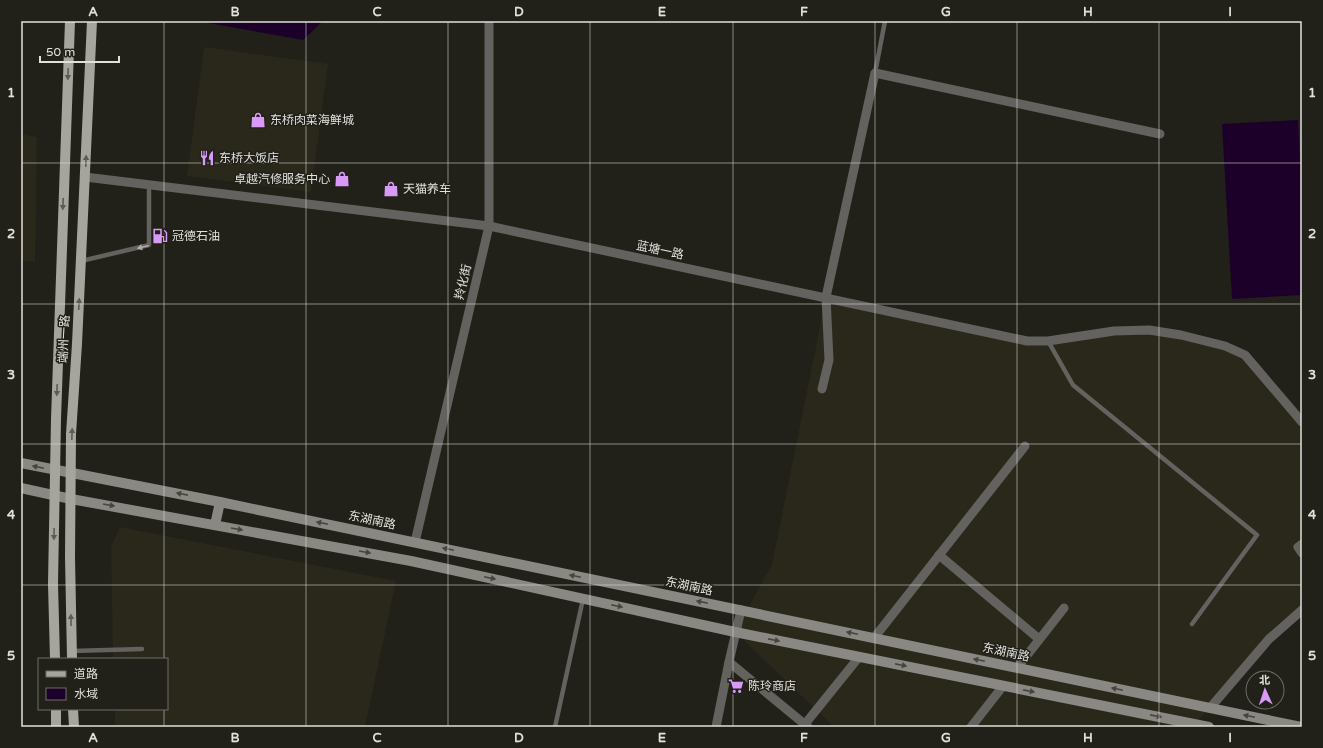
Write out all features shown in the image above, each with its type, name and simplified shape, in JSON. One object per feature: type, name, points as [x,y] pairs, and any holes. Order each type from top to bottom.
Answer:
[{"type":"main road","name":"端州一路","points":[[55,658],[53,584],[55,470],[70,21]]},
{"type":"main road","name":"端州一路","points":[[72,655],[70,499],[72,434],[92,21]]},
{"type":"main road","name":"东湖南路","points":[[21,463],[415,542],[1301,727]]},
{"type":"main road","points":[[21,488],[70,499],[411,561],[735,632],[1195,726],[1209,727]]},
{"type":"main road","points":[[215,525],[220,502]]},
{"type":"main road","points":[[56,710],[56,727]]},
{"type":"main road","points":[[73,710],[74,727]]},
{"type":"street","name":"羚化街","points":[[415,542],[489,226],[489,21]]},
{"type":"street","points":[[822,389],[829,360],[826,297],[876,73],[1160,134]]},
{"type":"street","name":"蓝塘一路","points":[[85,177],[489,226],[1026,341],[1048,341],[1114,331],[1149,330],[1181,335],[1225,346],[1245,355],[1302,422]]},
{"type":"street","points":[[874,638],[1025,446]]},
{"type":"street","points":[[1302,544],[1298,548],[1302,553]]},
{"type":"street","points":[[939,555],[1039,639]]},
{"type":"street","points":[[1017,668],[1064,608]]},
{"type":"street","points":[[716,727],[740,610]]},
{"type":"street","points":[[1210,708],[1269,639],[1302,610]]},
{"type":"street","points":[[729,662],[807,726],[859,657]]},
{"type":"street","points":[[971,727],[1003,686]]},
{"type":"lane","points":[[876,73],[885,21]]},
{"type":"lane","points":[[81,261],[149,245],[149,185]]},
{"type":"lane","points":[[1048,341],[1073,385],[1257,535],[1192,624]]},
{"type":"lane","points":[[555,727],[583,599]]},
{"type":"lane","points":[[72,655],[142,649]]},
{"type":"shaded area","name":"东桥肉菜海鲜城","points":[[204,47],[328,64],[311,192],[187,176]]},
{"type":"shaded area","points":[[21,134],[37,137],[35,262],[21,261]]},
{"type":"shaded area","points":[[826,297],[1027,341],[1149,330],[1245,355],[1302,422],[1302,610],[1269,639],[1193,727],[834,727],[735,632],[772,564]]},
{"type":"shaded area","points":[[120,527],[396,581],[365,727],[115,727],[115,710],[168,710],[168,658],[113,658],[111,546]]},
{"type":"water","points":[[197,21],[323,21],[303,40]]},
{"type":"water","points":[[1298,120],[1302,196],[1302,295],[1232,299],[1222,124]]},
{"type":"place","name":"东桥肉菜海鲜城","points":[[258,120]]},
{"type":"place","name":"东桥大饭店","points":[[207,158]]},
{"type":"place","name":"卓越汽修服务中心","points":[[342,179]]},
{"type":"place","name":"天猫养车","points":[[391,189]]},
{"type":"place","name":"冠德石油","points":[[160,236]]},
{"type":"place","name":"陈玲商店","points":[[736,686]]}]
